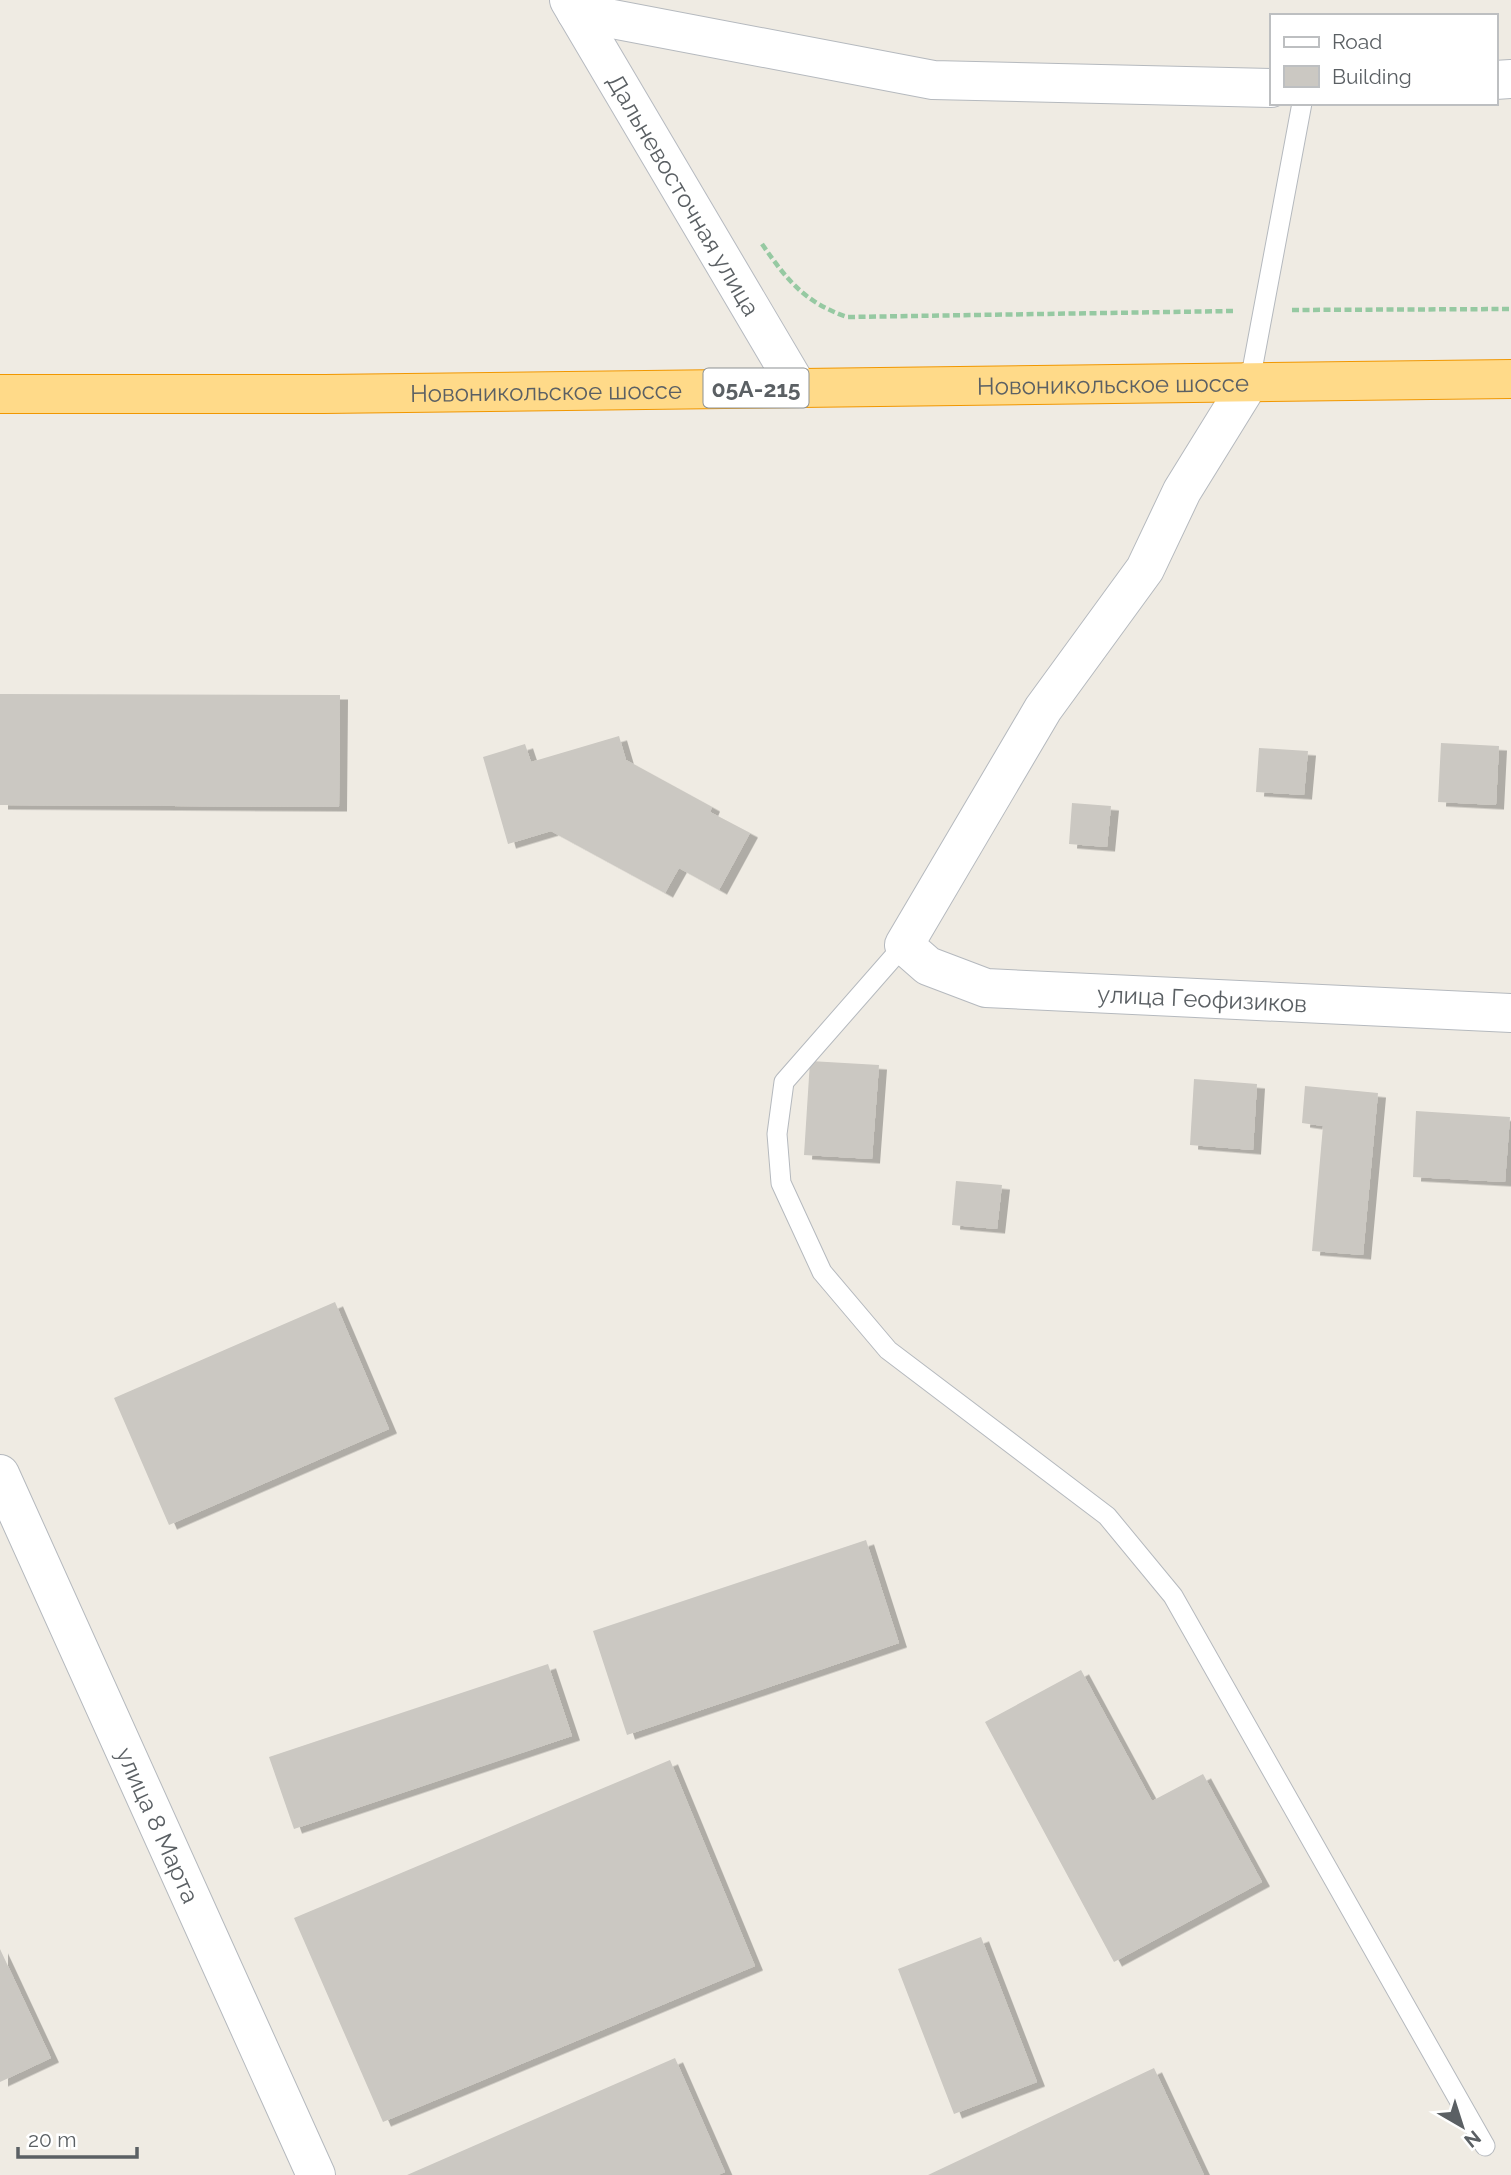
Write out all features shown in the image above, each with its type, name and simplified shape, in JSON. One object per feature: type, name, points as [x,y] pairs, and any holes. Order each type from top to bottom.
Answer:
[{"type":"highway","name":"Новоникольское шоссе","points":[[0,394],[324,394],[1511,379]]},
{"type":"street","points":[[573,6],[933,80],[1270,88]]},
{"type":"street","name":"Дальневосточная улица","points":[[573,6],[798,388]]},
{"type":"street","points":[[904,944],[1044,709],[1145,569],[1182,491],[1250,381]]},
{"type":"street","name":"улица Геофизиков","points":[[904,944],[928,966],[986,988],[1511,1013]]},
{"type":"street","name":"улица 8 Марта","points":[[5,1497],[316,2175]]},
{"type":"lane","points":[[1250,381],[1302,105]]},
{"type":"lane","points":[[904,944],[784,1082],[777,1134],[780,1183],[821,1272],[888,1350],[1107,1516],[1174,1596],[1485,2146]]},
{"type":"path","points":[[758,237],[781,271],[817,306],[847,317],[1511,309]]},
{"type":"building","points":[[0,694],[340,695],[339,807],[0,805]]},
{"type":"building","points":[[619,736],[626,760],[712,807],[710,812],[750,833],[719,890],[679,868],[665,893],[551,831],[508,844],[483,757],[525,744],[531,762]]},
{"type":"building","points":[[1441,743],[1499,746],[1496,805],[1438,802]]},
{"type":"building","points":[[1259,748],[1308,751],[1304,795],[1256,792]]},
{"type":"building","points":[[1072,803],[1111,806],[1107,847],[1069,844]]},
{"type":"building","points":[[810,1061],[879,1065],[872,1159],[804,1155]]},
{"type":"building","points":[[1194,1079],[1257,1084],[1253,1150],[1190,1145]]},
{"type":"building","points":[[1305,1086],[1378,1093],[1363,1255],[1312,1251],[1323,1126],[1302,1123]]},
{"type":"building","points":[[1416,1111],[1510,1117],[1505,1182],[1413,1177]]},
{"type":"building","points":[[956,1181],[1002,1185],[997,1229],[952,1225]]},
{"type":"building","points":[[335,1302],[389,1429],[169,1525],[114,1398]]},
{"type":"building","points":[[866,1540],[899,1643],[627,1735],[593,1631]]},
{"type":"building","points":[[548,1664],[572,1736],[294,1829],[269,1757]]},
{"type":"building","points":[[1081,1670],[1152,1801],[1203,1774],[1262,1882],[1114,1962],[985,1722]]},
{"type":"building","points":[[670,1760],[755,1966],[383,2122],[294,1918]]},
{"type":"building","points":[[981,1937],[1037,2082],[954,2114],[898,1969]]},
{"type":"building","points":[[0,1949],[51,2058],[0,2082]]},
{"type":"building","points":[[675,2058],[725,2172],[718,2175],[407,2175]]},
{"type":"building","points":[[1154,2068],[1204,2175],[928,2175]]}]
